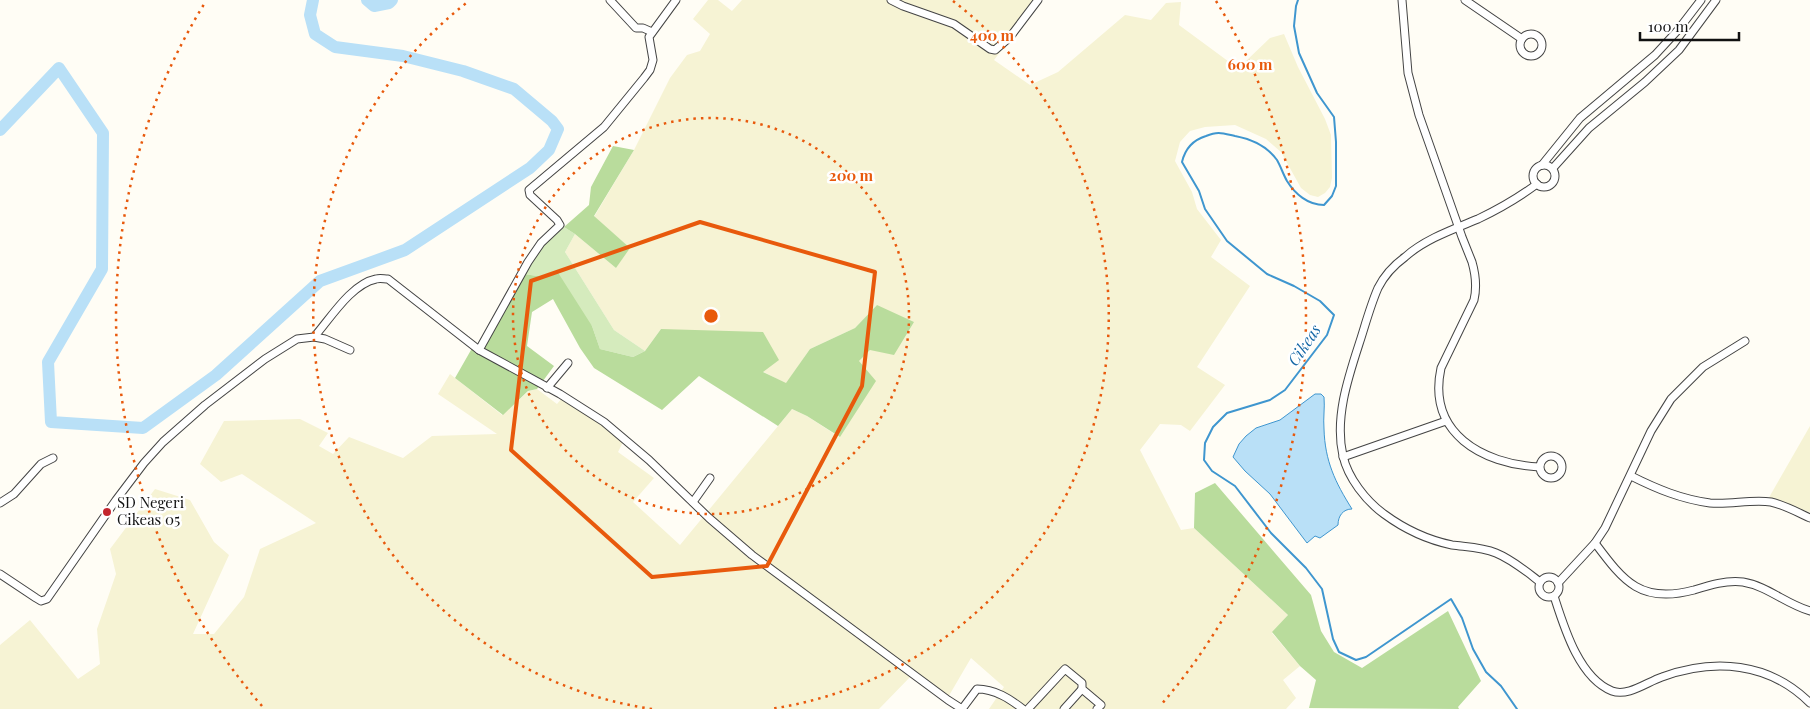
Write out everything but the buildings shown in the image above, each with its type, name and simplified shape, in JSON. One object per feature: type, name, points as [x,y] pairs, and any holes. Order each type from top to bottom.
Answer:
[{"type":"street","points":[[610,0],[636,28],[643,28],[652,32]]},
{"type":"street","points":[[479,350],[532,255],[541,243],[560,225],[530,195],[529,190],[604,127],[644,78],[650,70],[653,60],[648,41],[652,32],[676,0]]},
{"type":"street","points":[[891,0],[954,24],[990,49],[995,50],[1001,47],[1038,0]]},
{"type":"street","points":[[1402,0],[1406,56],[1412,89],[1426,139],[1472,262],[1477,290],[1468,315],[1441,368],[1438,392],[1446,421],[1460,438],[1498,460],[1510,464],[1539,467]]},
{"type":"street","points":[[1465,0],[1522,39]]},
{"type":"street","points":[[1542,165],[1548,165],[1553,168],[1556,175],[1554,181],[1549,186],[1542,187],[1536,184],[1533,175],[1535,170],[1542,165],[1580,118],[1640,69],[1668,42],[1701,0]]},
{"type":"street","points":[[1553,168],[1589,128],[1665,64],[1696,29],[1716,0]]},
{"type":"street","points":[[1686,21],[1696,29]]},
{"type":"street","points":[[1536,184],[1499,209],[1459,227],[1406,255],[1387,274],[1379,287],[1354,357],[1344,396],[1341,428],[1343,457],[1348,471],[1364,494],[1385,515],[1405,527],[1436,541],[1496,553],[1517,565],[1540,582]]},
{"type":"street","points":[[314,337],[348,296],[362,285],[376,278],[388,279],[479,350],[604,422],[655,465],[709,518],[770,569],[962,709],[977,689],[983,689],[1007,697],[1023,709]]},
{"type":"street","points":[[0,574],[41,601],[46,599],[144,463],[163,442],[205,405],[265,359],[297,340],[314,337],[325,339],[350,350]]},
{"type":"street","points":[[1558,583],[1595,543],[1615,510],[1651,431],[1671,400],[1703,366],[1745,342]]},
{"type":"street","points":[[547,388],[568,363]]},
{"type":"street","points":[[1343,457],[1446,421]]},
{"type":"street","points":[[0,503],[14,494],[41,464],[53,458]]},
{"type":"street","points":[[1631,476],[1679,497],[1712,503],[1770,502],[1810,518]]},
{"type":"street","points":[[693,502],[710,478]]},
{"type":"street","points":[[1595,543],[1624,579],[1643,591],[1671,594],[1719,583],[1742,582],[1754,585],[1784,601],[1810,611]]},
{"type":"street","points":[[1548,578],[1554,579],[1558,583],[1559,590],[1554,596],[1548,597],[1543,595],[1540,590],[1540,582],[1548,578]]},
{"type":"street","points":[[1554,596],[1566,632],[1588,672],[1597,682],[1613,691],[1632,690],[1662,677],[1696,667],[1712,665],[1754,670],[1772,676],[1795,690],[1810,703]]},
{"type":"street","points":[[1028,709],[1065,670],[1082,683],[1082,689],[1064,709]]},
{"type":"street","points":[[1082,689],[1101,705],[1098,709]]},
{"type":"highlighted area","points":[[700,222],[875,272],[862,386],[767,566],[652,577],[511,450],[531,281]]},
{"type":"shaded area","points":[[708,0],[718,0],[732,11],[742,0],[1041,0],[994,60],[1030,85],[1058,72],[1125,15],[1151,20],[1166,3],[1181,2],[1179,25],[1236,67],[1246,61],[1270,38],[1284,34],[1331,135],[1332,178],[1330,187],[1318,197],[1310,195],[1301,188],[1281,152],[1266,139],[1235,125],[1205,127],[1190,131],[1180,142],[1175,161],[1192,192],[1197,209],[1221,240],[1211,257],[1250,286],[1197,367],[1225,385],[1190,431],[1181,425],[1160,424],[1140,450],[1181,530],[1194,528],[1288,615],[1272,633],[1300,666],[1283,680],[1296,698],[1286,709],[989,709],[1004,687],[971,658],[947,699],[913,674],[879,709],[0,709],[0,645],[30,620],[78,679],[100,664],[97,629],[116,574],[110,549],[155,489],[190,500],[214,542],[229,555],[193,634],[214,634],[244,597],[260,549],[316,523],[242,474],[221,482],[200,464],[224,421],[300,419],[328,433],[319,446],[333,454],[349,437],[403,458],[432,436],[497,434],[438,394],[450,374],[502,415],[529,391],[537,389],[557,404],[563,397],[625,438],[618,452],[654,478],[633,502],[680,545],[792,409],[807,416],[839,437],[859,361],[870,350],[877,305],[855,328],[810,349],[786,384],[762,371],[661,329],[645,351],[614,330],[565,252],[575,234],[616,268],[629,247],[594,217],[634,150],[670,78],[687,55],[700,51],[710,34],[693,19]]},
{"type":"shaded area","points":[[1810,426],[1810,512],[1767,501]]},
{"type":"green space","points":[[613,146],[634,150],[594,216],[630,248],[616,268],[564,227],[589,205],[591,187]]},
{"type":"green space","points":[[564,227],[575,234],[565,252],[614,330],[645,351],[633,357],[600,349],[592,326],[544,277],[524,274],[542,247]]},
{"type":"green space","points":[[557,271],[592,326],[600,349],[633,357],[645,351],[661,329],[763,332],[779,360],[763,372],[786,383],[810,349],[855,328],[877,305],[914,322],[894,355],[870,350],[859,361],[876,381],[840,437],[807,416],[792,409],[778,426],[699,376],[662,410],[594,368],[580,348],[553,299],[532,312],[527,346],[554,366],[537,389],[528,391],[503,415],[455,378],[475,343],[481,348],[524,274],[544,277]]},
{"type":"green space","points":[[1215,483],[1311,595],[1321,631],[1334,652],[1362,668],[1448,611],[1481,681],[1458,707],[1459,709],[1309,708],[1316,680],[1300,666],[1272,632],[1288,615],[1194,528],[1195,493]]},
{"type":"water","points":[[1315,394],[1321,394],[1324,397],[1326,451],[1336,480],[1352,509],[1346,510],[1342,514],[1338,525],[1320,538],[1315,536],[1307,543],[1270,494],[1233,457],[1239,444],[1256,428],[1280,420]]},
{"type":"waterway","points":[[0,130],[59,68],[103,133],[102,269],[48,362],[51,422],[143,428],[216,375],[320,281],[405,250],[530,168],[549,150],[558,129],[552,121],[514,89],[463,71],[403,56],[335,47],[315,34],[310,15],[313,0]]},
{"type":"waterway","points":[[367,0],[374,6],[389,3],[392,0]]},
{"type":"waterway","name":"Cikeas","points":[[1298,0],[1294,26],[1299,53],[1317,93],[1334,117],[1336,186],[1332,196],[1324,205],[1307,201],[1290,186],[1273,155],[1264,147],[1241,137],[1214,133],[1201,138],[1187,149],[1182,162],[1199,191],[1205,209],[1227,241],[1267,274],[1294,286],[1320,301],[1334,315],[1327,335],[1285,390],[1270,400],[1227,413],[1213,427],[1205,443],[1204,460],[1212,471],[1235,486],[1271,533],[1306,568],[1322,589],[1333,639],[1339,652],[1356,660],[1366,657],[1451,599],[1462,618],[1473,649],[1486,672],[1501,686],[1517,709]]},
{"type":"place","name":"SD Negeri Cikeas 05","points":[[107,512]]}]
